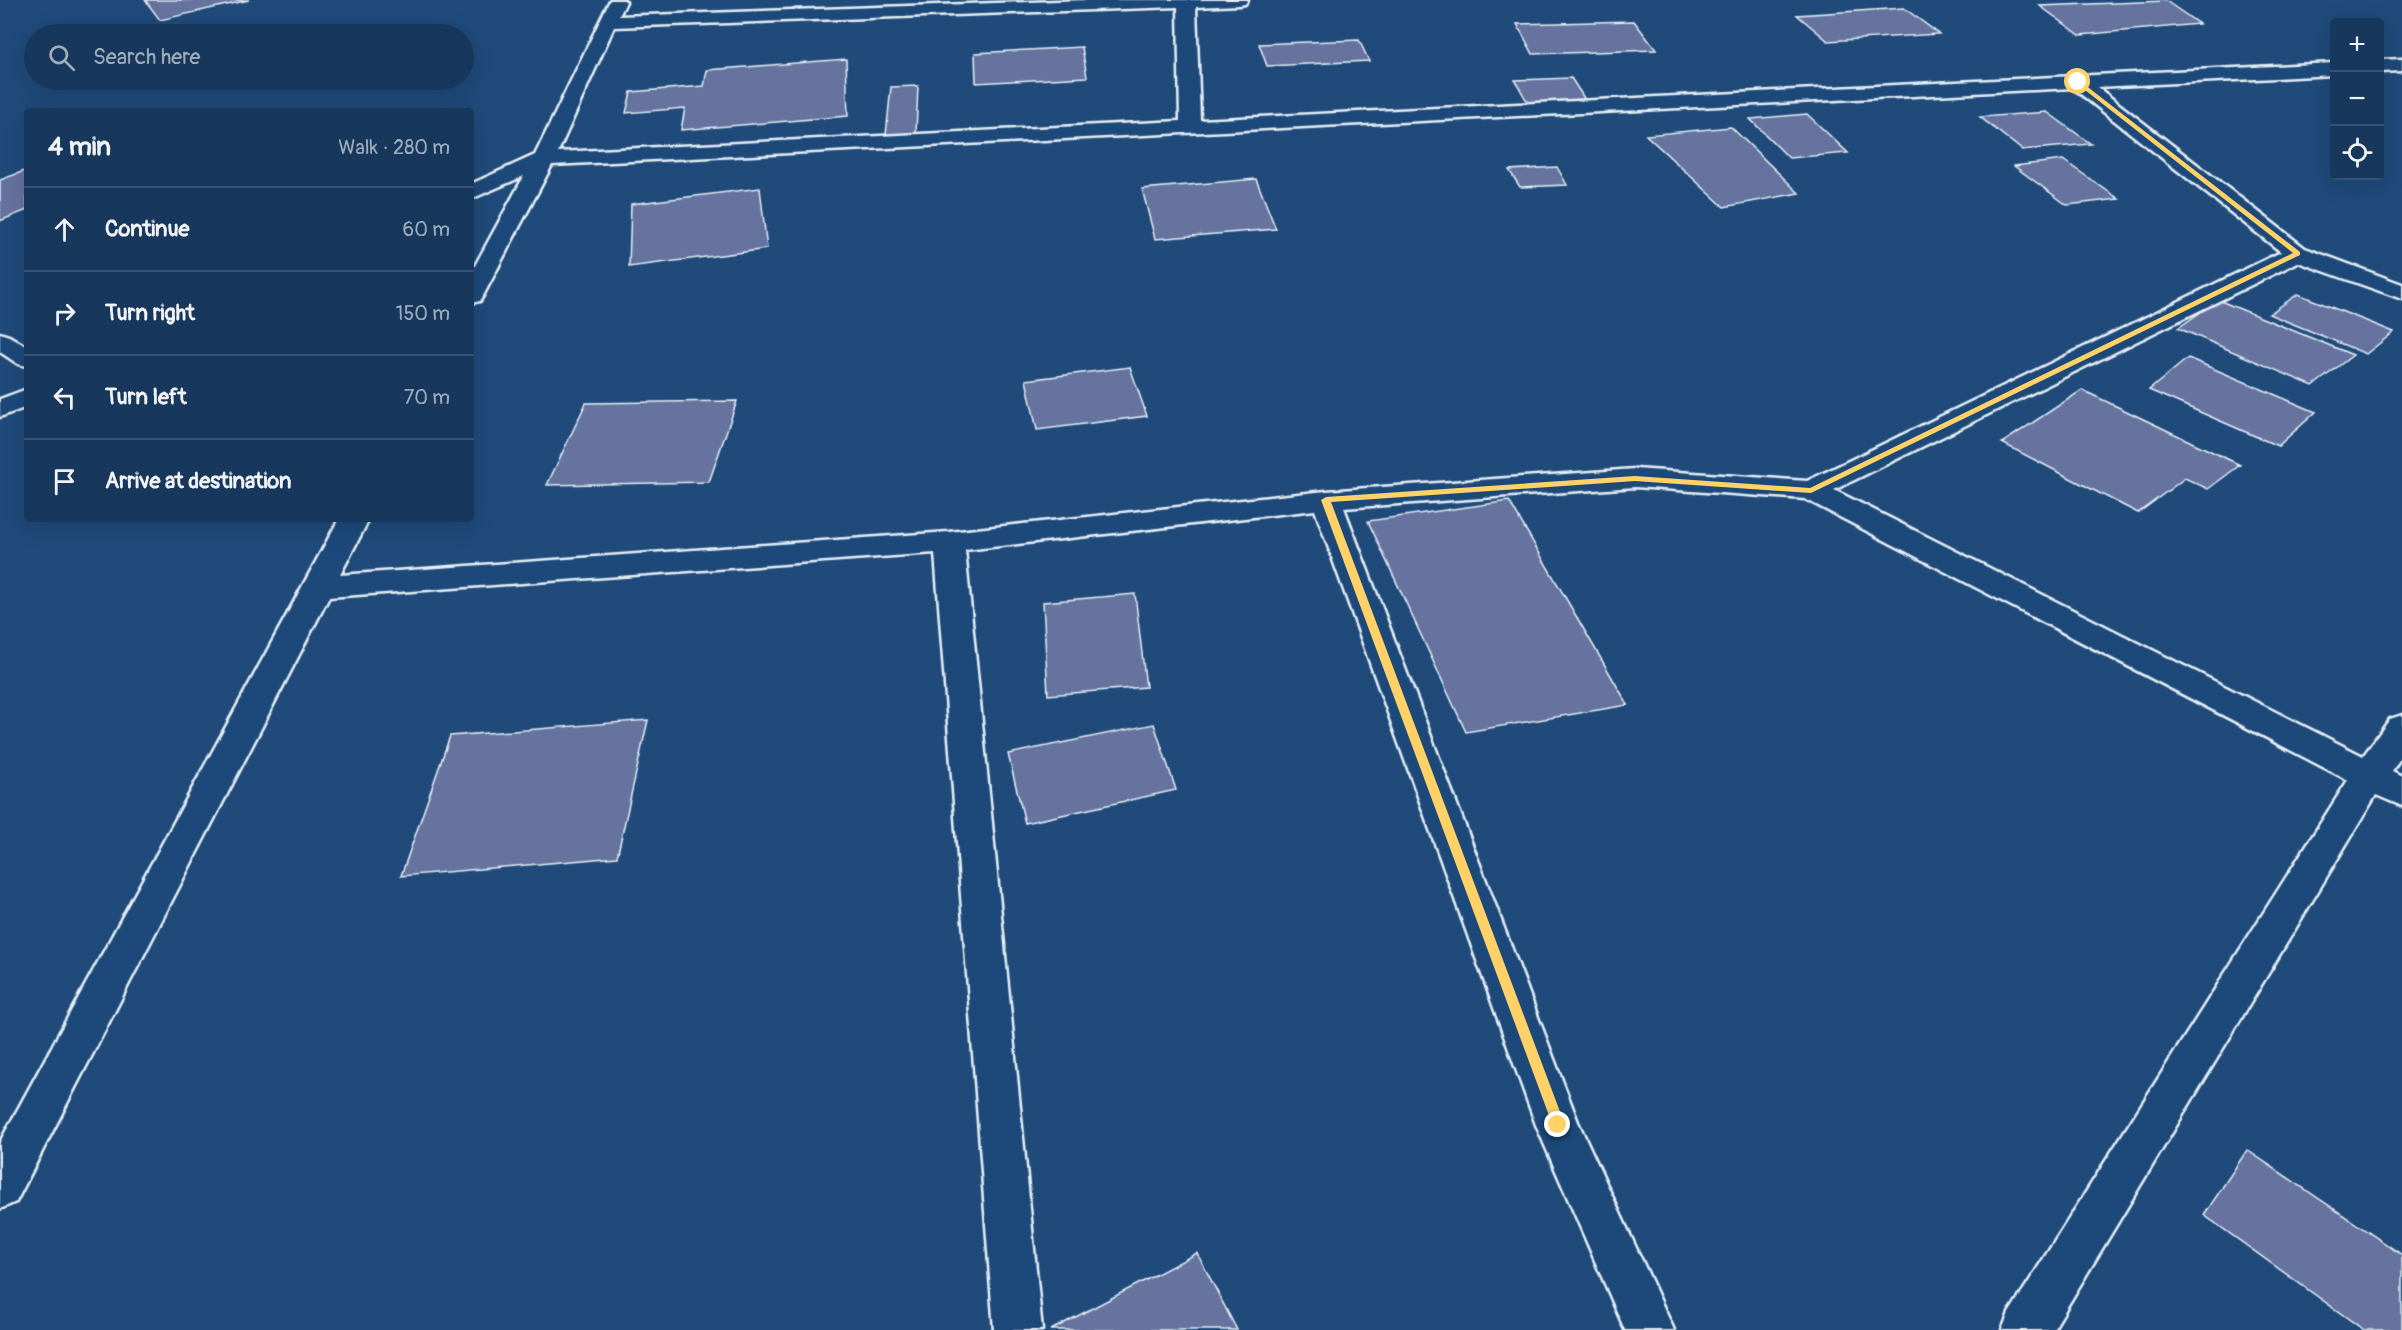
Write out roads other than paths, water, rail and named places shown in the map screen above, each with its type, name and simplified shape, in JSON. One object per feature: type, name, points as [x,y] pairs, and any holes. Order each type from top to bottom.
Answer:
[{"type":"street","points":[[474,291],[544,159],[618,0]]},
{"type":"street","points":[[608,22],[1239,0]]},
{"type":"street","points":[[1187,2],[1190,126]]},
{"type":"street","points":[[2384,66],[2402,65]]},
{"type":"street","points":[[474,191],[544,159],[2330,69]]},
{"type":"street","points":[[2078,82],[2297,253],[2402,292]]},
{"type":"street","points":[[1811,490],[2297,253]]},
{"type":"street","points":[[0,341],[24,356]]},
{"type":"street","points":[[0,409],[24,398]]},
{"type":"street","points":[[318,587],[950,543],[1326,500],[1635,478],[1811,490],[2386,784]]},
{"type":"street","points":[[1326,500],[1558,1125],[1650,1330]]},
{"type":"street","points":[[0,1186],[352,522]]},
{"type":"street","points":[[950,543],[1018,1330]]},
{"type":"street","points":[[2026,1330],[2386,784],[2402,728]]}]
